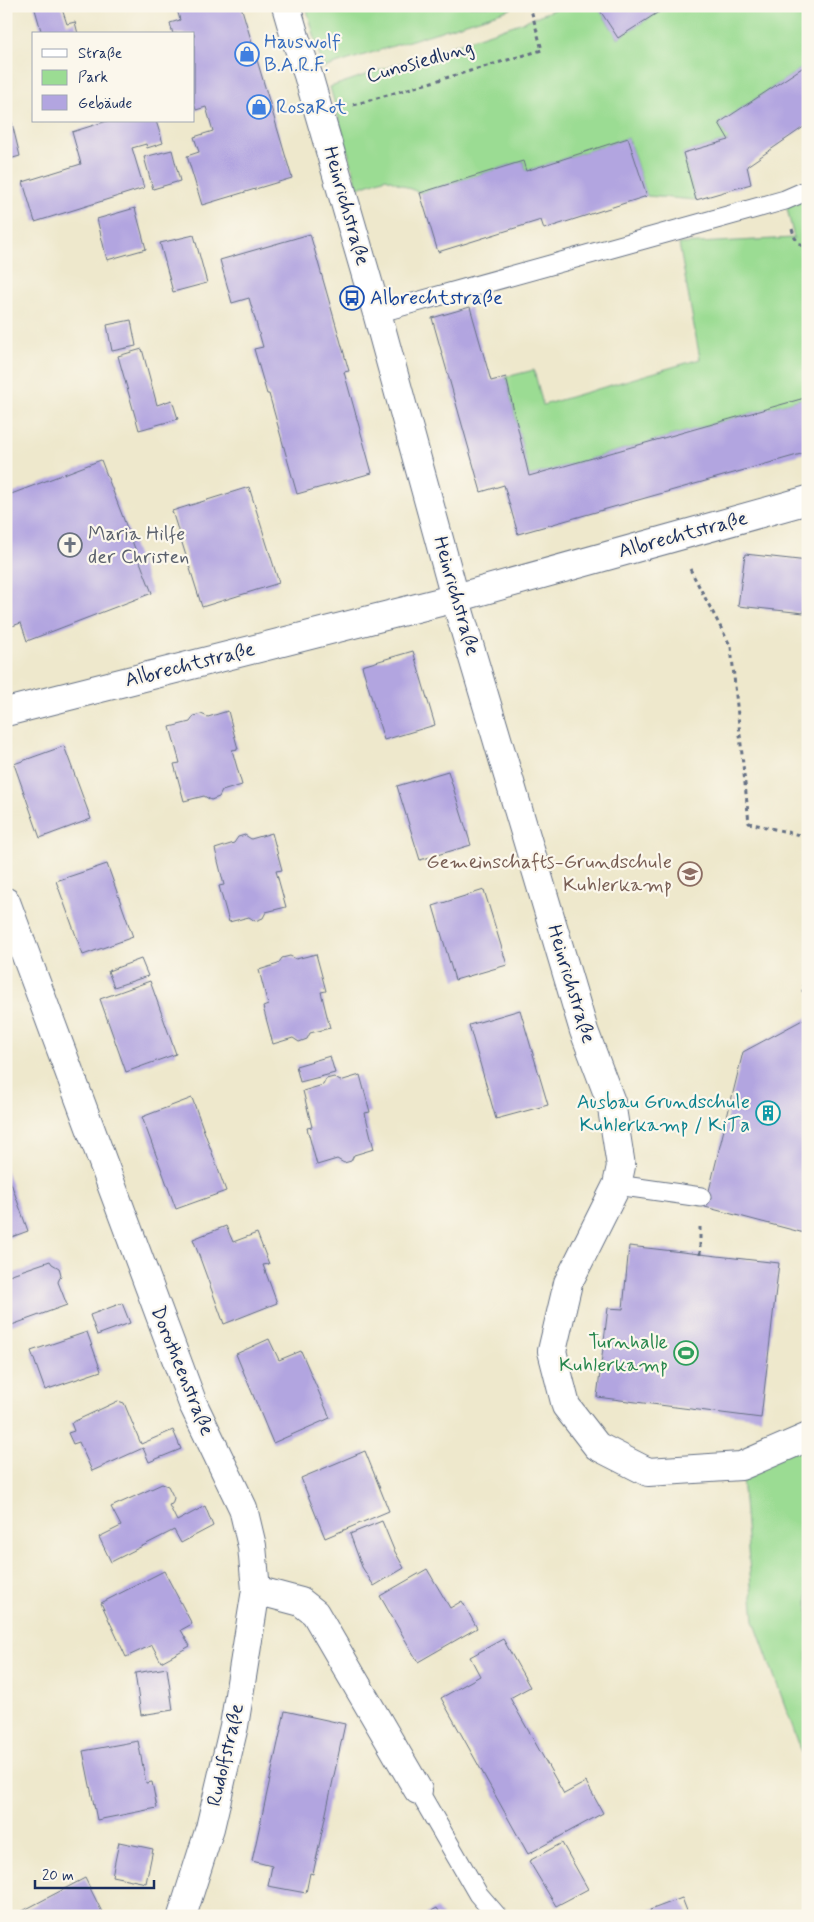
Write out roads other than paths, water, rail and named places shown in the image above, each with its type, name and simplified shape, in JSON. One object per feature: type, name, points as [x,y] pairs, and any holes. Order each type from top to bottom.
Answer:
[{"type":"street","name":"Heinrichstraße","points":[[286,6],[308,75],[377,314],[456,598],[584,1031],[611,1102],[621,1166],[617,1185],[568,1283],[552,1351],[566,1406],[597,1446],[648,1472],[741,1466],[808,1437]]},
{"type":"street","name":"Albrechtstraße","points":[[6,712],[456,598],[808,500]]},
{"type":"street","name":"Dorotheenstraße","points":[[6,902],[193,1404],[242,1508],[252,1546],[256,1590]]},
{"type":"street","points":[[256,1590],[301,1602],[316,1613],[418,1790]]},
{"type":"street","name":"Rudolfstraße","points":[[182,1916],[210,1828],[234,1726],[256,1590]]},
{"type":"lane","points":[[377,314],[785,200],[808,190]]},
{"type":"lane","points":[[617,1185],[701,1197]]},
{"type":"lane","points":[[418,1790],[478,1894],[497,1916]]},
{"type":"place","name":"Hauswolf B.A.R.F.","points":[[247,54]]},
{"type":"place","name":"RosaRot","points":[[259,107]]},
{"type":"place","name":"Albrechtstraße","points":[[352,298]]},
{"type":"place","name":"Maria Hilfe der Christen","points":[[70,545]]},
{"type":"place","name":"Gemeinschafts-Grundschule Kuhlerkamp","points":[[690,874]]},
{"type":"place","name":"Ausbau Grundschule Kuhlerkamp / KiTa","points":[[768,1113]]},
{"type":"place","name":"Turnhalle Kuhlerkamp","points":[[686,1353]]}]
